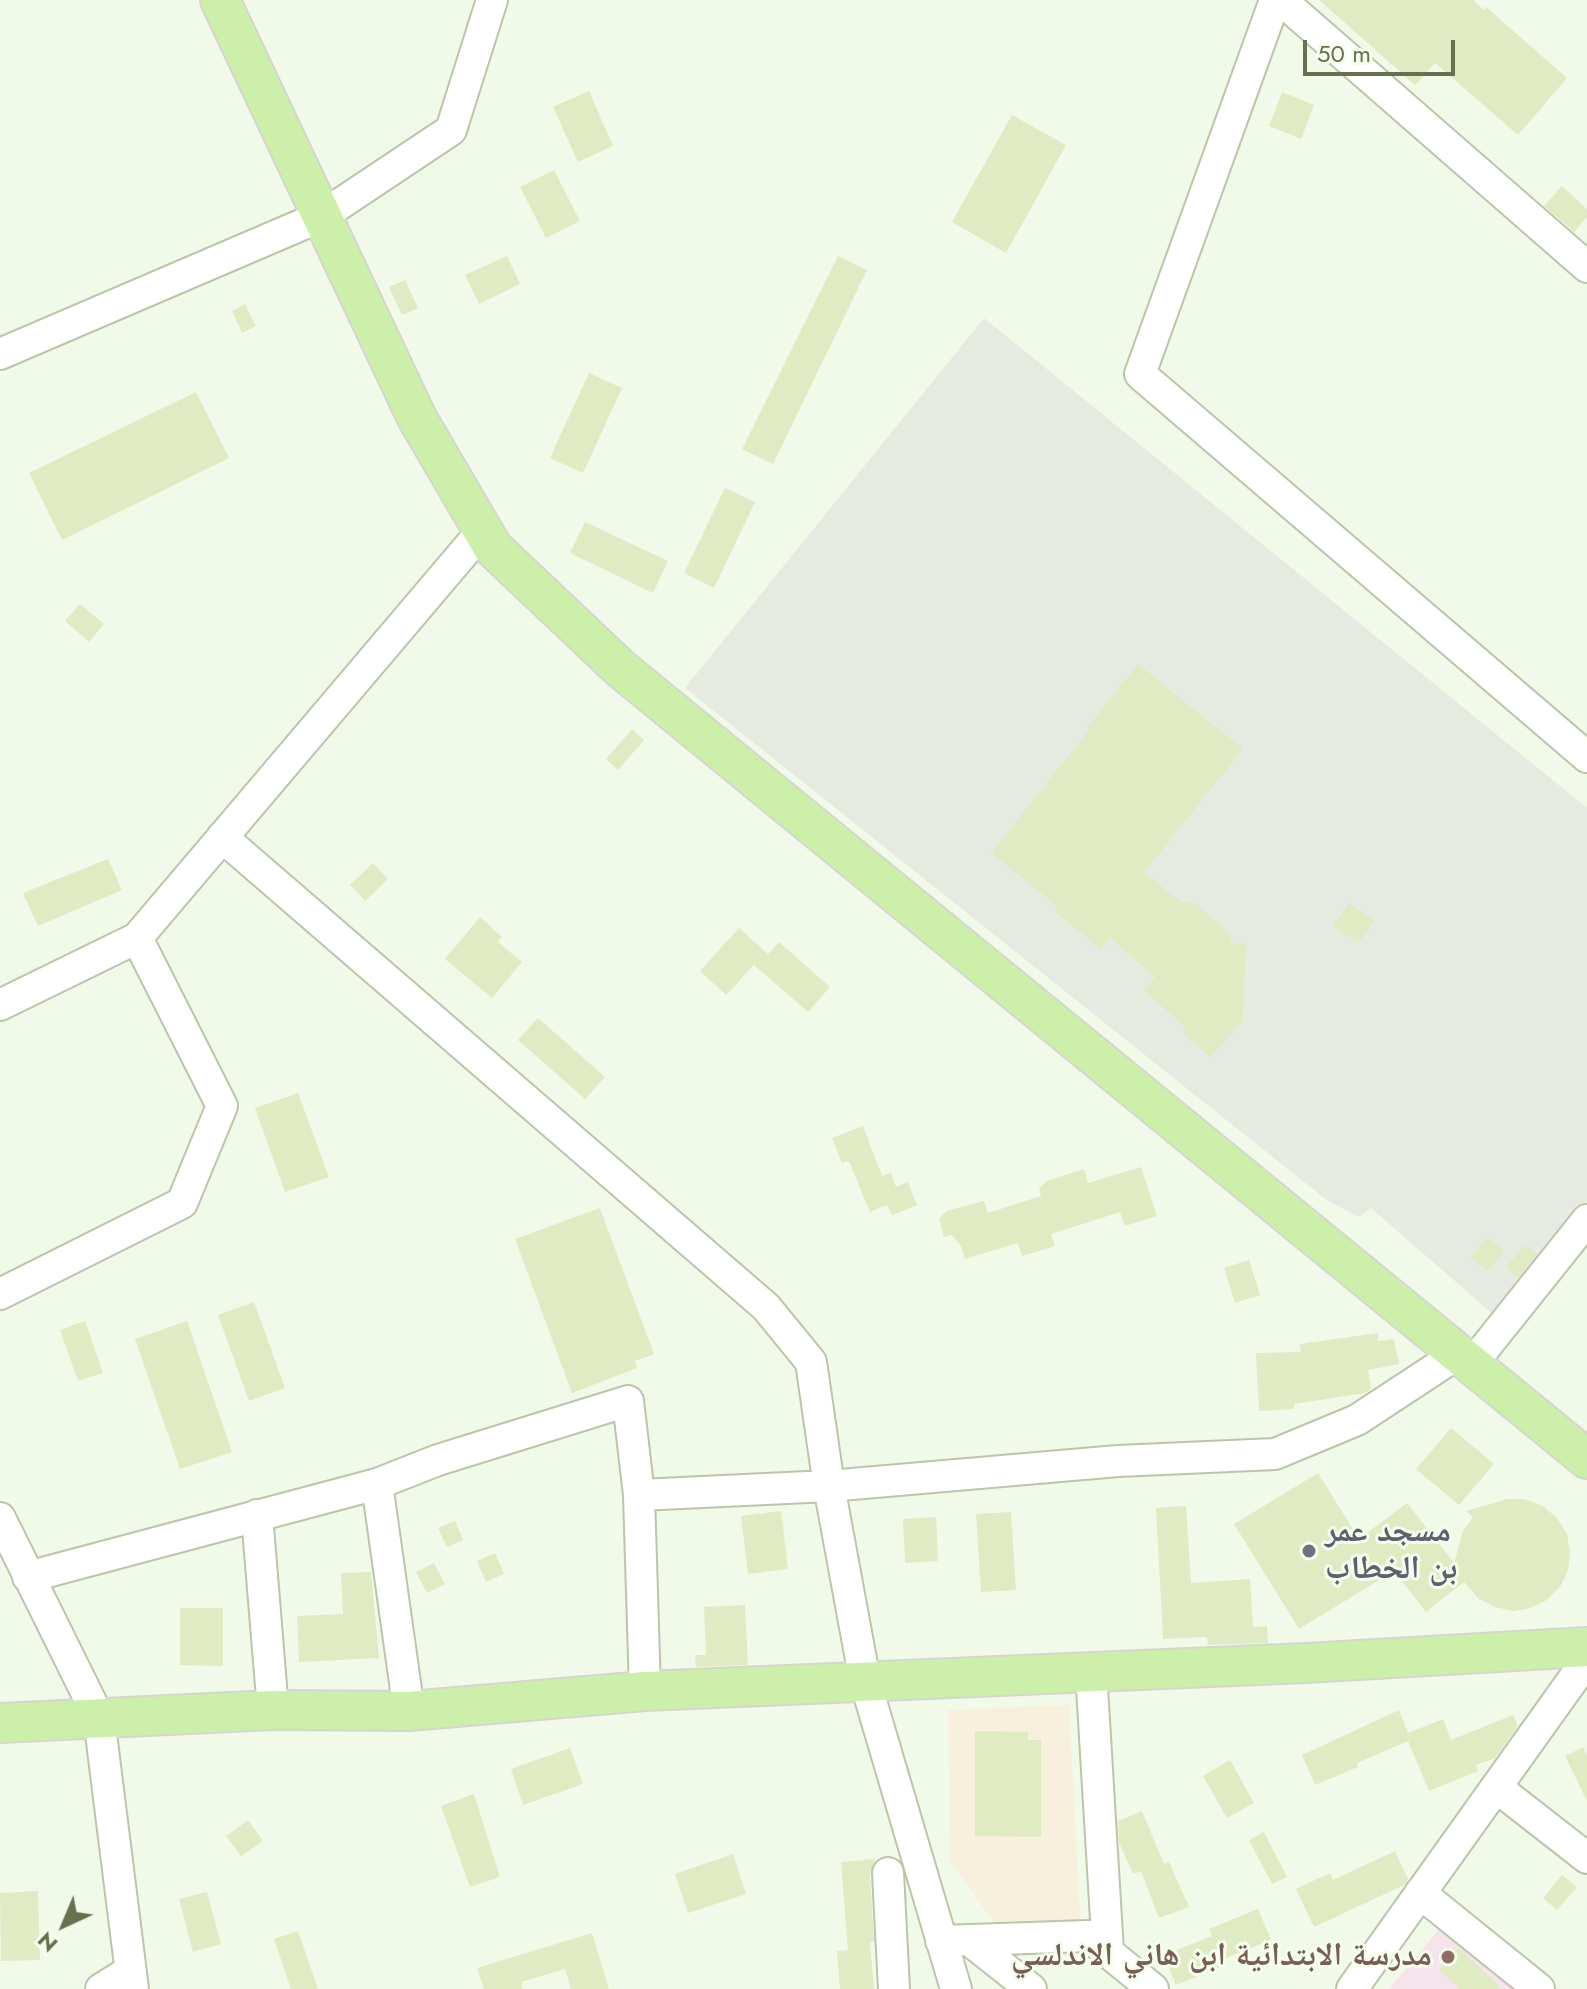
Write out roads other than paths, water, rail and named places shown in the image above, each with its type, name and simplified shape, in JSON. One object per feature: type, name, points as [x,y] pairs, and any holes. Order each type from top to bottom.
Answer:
[{"type":"main road","points":[[220,0],[417,418],[493,548],[621,669],[1587,1459]]},
{"type":"main road","points":[[0,1723],[273,1710],[409,1711],[645,1691],[1091,1671],[1583,1670]]},
{"type":"street","points":[[0,354],[322,216],[451,130],[492,0]]},
{"type":"street","points":[[1275,0],[1140,374],[1587,757]]},
{"type":"street","points":[[1281,0],[1587,267]]},
{"type":"street","points":[[0,1005],[137,938],[483,530]]},
{"type":"street","points":[[222,837],[766,1307],[811,1362],[829,1486],[865,1681],[955,1941],[956,1989]]},
{"type":"street","points":[[0,1294],[182,1203],[222,1106],[137,938]]},
{"type":"street","points":[[639,1495],[829,1486],[1118,1461],[1275,1454],[1357,1420],[1466,1358],[1587,1220]]},
{"type":"street","points":[[28,1577],[377,1484],[438,1460],[628,1401],[639,1495],[645,1691]]},
{"type":"street","points":[[377,1484],[409,1711]]},
{"type":"street","points":[[257,1515],[273,1710]]},
{"type":"street","points":[[0,1518],[99,1718],[131,1980],[101,1989]]},
{"type":"street","points":[[1352,1989],[1583,1670]]},
{"type":"street","points":[[1091,1671],[1108,1952]]},
{"type":"street","points":[[1496,1787],[1587,1858]]},
{"type":"street","points":[[888,1873],[894,1989]]},
{"type":"street","points":[[1420,1893],[1539,1989]]},
{"type":"street","points":[[955,1941],[1088,1936],[1153,1989]]},
{"type":"street","points":[[955,1941],[1031,1989]]},
{"type":"place","name":"مسجد عمر بن الخطاب","points":[[1309,1551]]},
{"type":"place","name":"مدرسة الابتدائية ابن هاني الاندلسي","points":[[1448,1957]]}]
